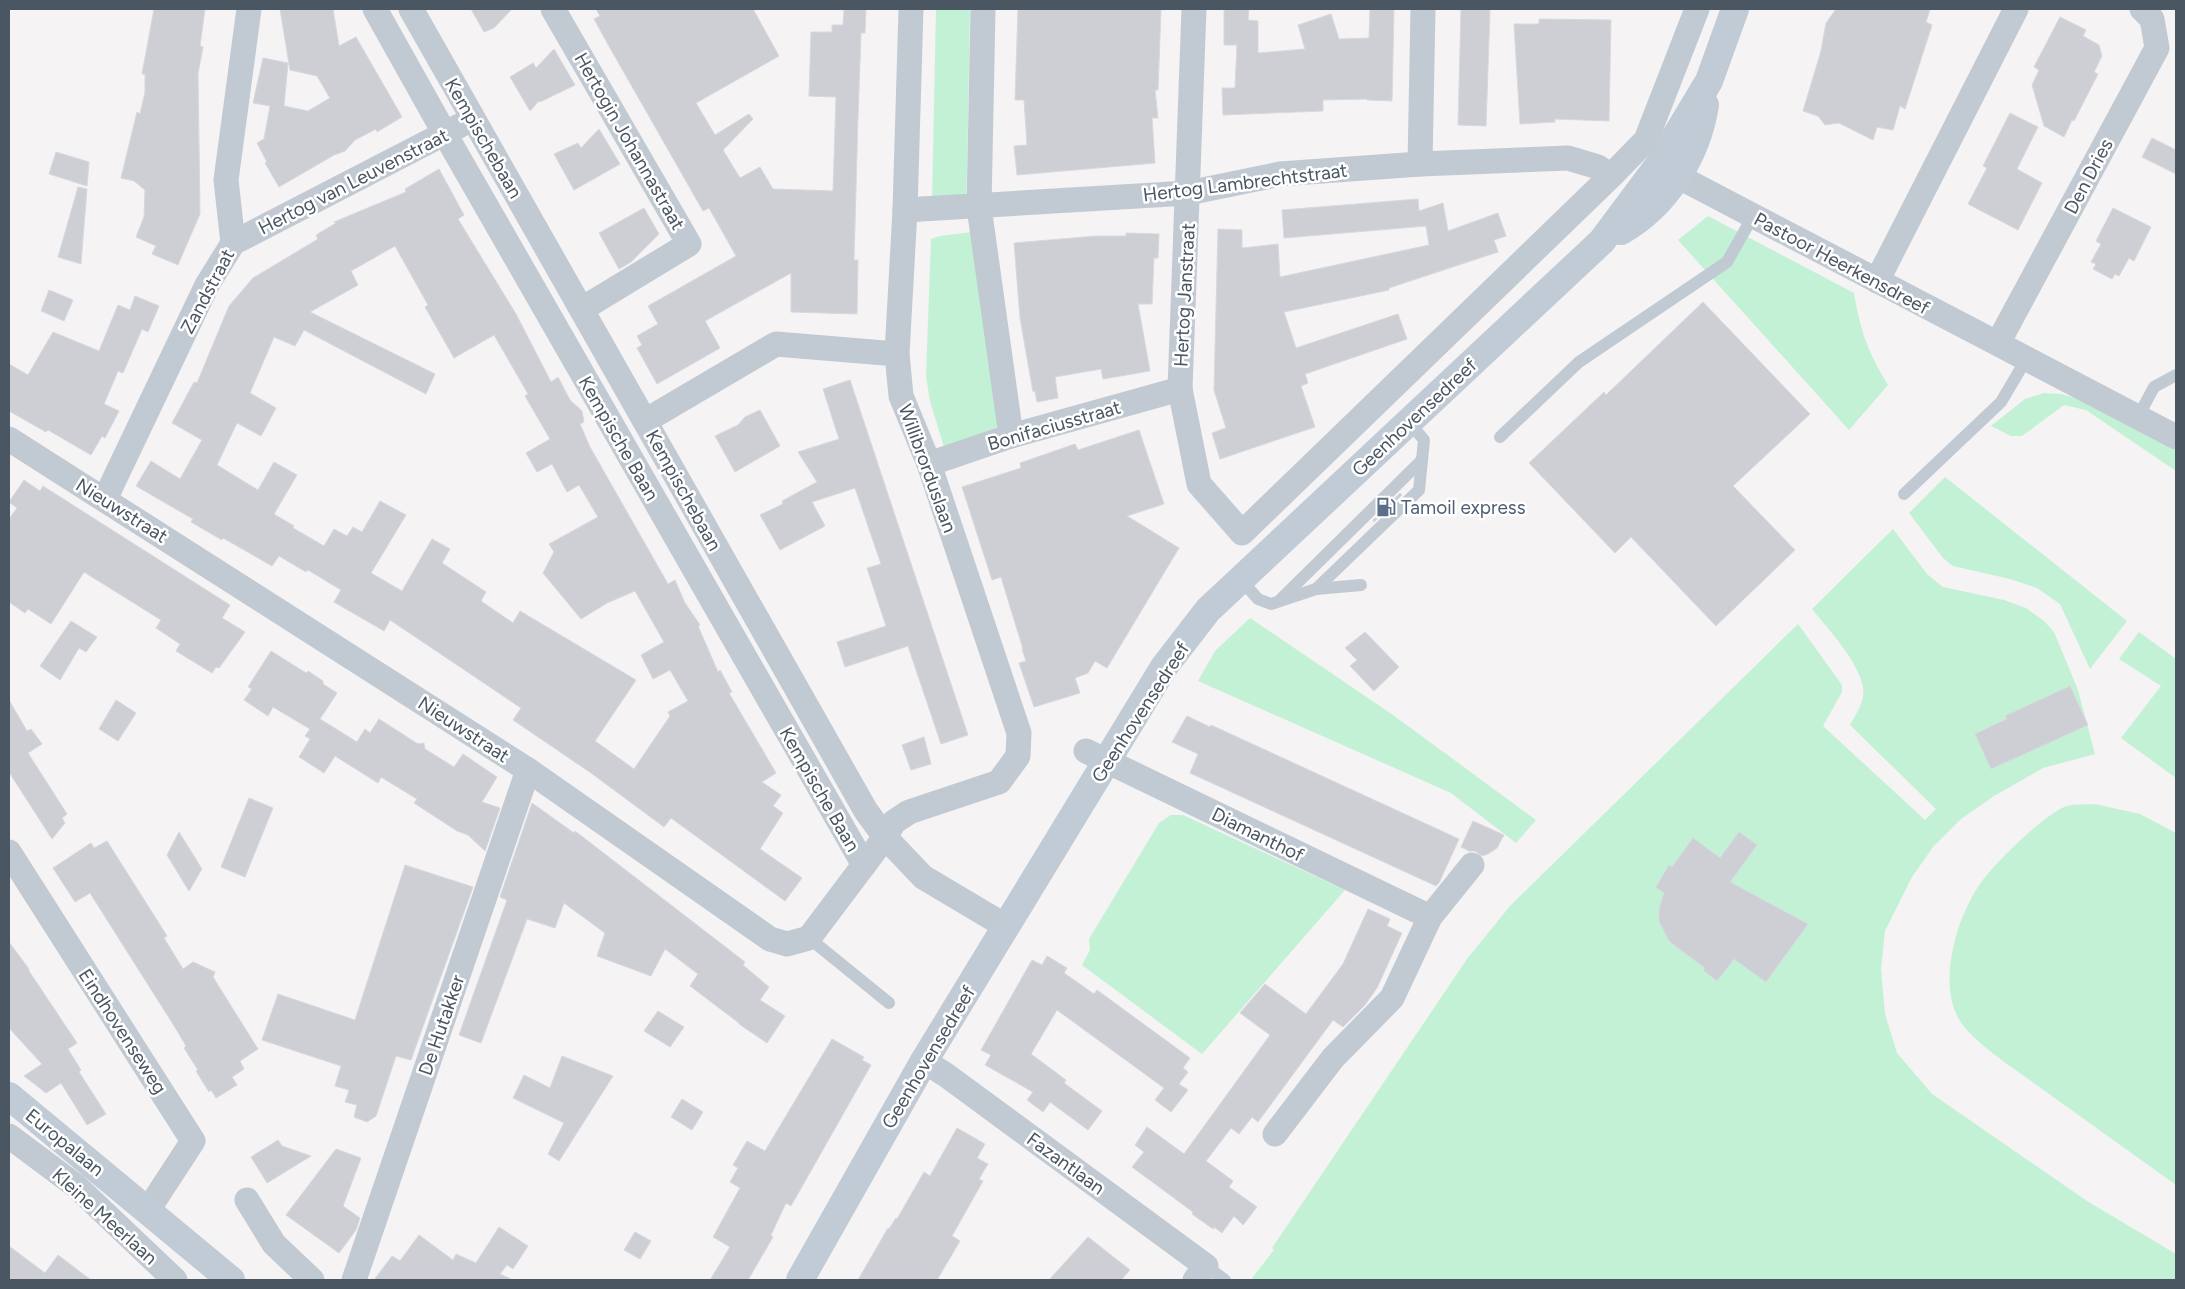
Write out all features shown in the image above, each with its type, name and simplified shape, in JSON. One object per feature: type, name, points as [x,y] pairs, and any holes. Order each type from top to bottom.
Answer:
[{"type":"street","name":"Zandstraat","points":[[105,499],[207,285],[233,243],[226,180],[248,9]]},
{"type":"street","name":"Kempische Baan","points":[[375,9],[864,865]]},
{"type":"street","name":"Kempischebaan","points":[[411,9],[866,812],[885,837],[923,877],[1007,927]]},
{"type":"street","name":"Hertogin Johannastraat","points":[[553,9],[689,244],[582,309]]},
{"type":"street","name":"Willibrorduslaan","points":[[885,837],[894,822],[909,812],[999,782],[1018,756],[1019,733],[929,464],[901,396],[897,354],[905,210],[911,9]]},
{"type":"street","points":[[983,9],[979,207],[1011,436]]},
{"type":"street","name":"Hertog Janstraat","points":[[1194,9],[1180,389],[1198,484],[1242,533]]},
{"type":"street","points":[[1420,164],[1423,9]]},
{"type":"street","name":"Geenhovensedreef","points":[[1242,533],[1646,140],[1697,9]]},
{"type":"street","name":"Geenhovensedreef","points":[[800,1280],[924,1061],[1007,927],[1096,756],[1208,610],[1602,241],[1668,171],[1709,81],[1735,9]]},
{"type":"street","points":[[1877,281],[2016,9]]},
{"type":"street","name":"Den Dries","points":[[1998,343],[2157,48],[2152,19],[2142,9]]},
{"type":"street","name":"Hertog van Leuvenstraat","points":[[233,243],[472,119]]},
{"type":"street","name":"Hertog Lambrechtstraat","points":[[905,210],[1188,193],[1280,174],[1420,164],[1568,158],[1598,167],[1611,176]]},
{"type":"street","name":"Pastoor Heerkensdreef","points":[[1668,171],[2176,437]]},
{"type":"street","points":[[645,421],[776,344],[897,354]]},
{"type":"street","name":"Bonifaciusstraat","points":[[929,464],[1011,436],[1180,389]]},
{"type":"street","name":"Nieuwstraat","points":[[9,439],[528,770],[770,939],[787,944],[809,938]]},
{"type":"street","name":"Diamanthof","points":[[1096,756],[1430,917]]},
{"type":"street","name":"De Hutakker","points":[[354,1280],[528,770]]},
{"type":"street","points":[[809,938],[885,837]]},
{"type":"street","name":"Eindhovenseweg","points":[[9,852],[193,1140],[148,1210]]},
{"type":"street","points":[[1275,1134],[1333,1058],[1392,998],[1430,917],[1472,865]]},
{"type":"street","name":"Fazantlaan","points":[[924,1061],[963,1087],[1208,1276]]},
{"type":"street","name":"Europalaan","points":[[9,1096],[148,1210]]},
{"type":"street","name":"Kleine Meerlaan","points":[[9,1136],[76,1186],[175,1280]]},
{"type":"street","points":[[247,1200],[274,1244],[312,1280]]},
{"type":"street","points":[[148,1210],[231,1280]]},
{"type":"lane","points":[[1500,437],[1579,362],[1727,262],[1754,216]]},
{"type":"lane","points":[[1904,494],[2001,402],[2027,358]]},
{"type":"lane","points":[[2138,417],[2154,387],[2176,375]]},
{"type":"lane","points":[[1316,589],[1419,490],[1424,440],[1409,422]]},
{"type":"lane","points":[[1278,602],[1422,460]]},
{"type":"lane","points":[[1241,580],[1258,598],[1271,604],[1316,589],[1361,584]]},
{"type":"lane","points":[[809,938],[890,1003]]},
{"type":"green space","points":[[936,9],[970,9],[967,175],[966,197],[932,201]]},
{"type":"green space","points":[[1708,216],[1854,293],[1866,341],[1888,385],[1849,430],[1678,240]]},
{"type":"green space","points":[[972,232],[1001,413],[996,428],[944,447],[930,401],[926,376],[931,239]]},
{"type":"green space","points":[[2044,393],[2061,394],[2079,399],[2176,450],[2176,471],[2086,410],[2064,405],[2022,436],[2011,436],[1991,426],[2025,399]]},
{"type":"green space","points":[[1945,477],[2127,621],[2090,669],[2060,604],[2037,588],[2010,579],[1953,566],[1943,558],[1909,513]]},
{"type":"green space","points":[[1893,529],[1927,574],[1943,587],[2004,600],[2026,608],[2044,621],[2054,632],[2078,690],[2095,754],[2043,768],[1994,796],[1961,819],[1933,847],[1912,877],[1885,931],[1881,969],[1885,1014],[1897,1053],[1932,1094],[2087,1201],[2176,1254],[2176,1280],[1256,1280],[1252,1278],[1274,1250],[1272,1248],[1467,959],[1510,906],[1798,624],[1842,685],[1842,692],[1823,726],[1925,820],[1936,809],[1850,725],[1863,697],[1863,687],[1853,663],[1812,609]]},
{"type":"green space","points":[[1250,618],[1393,715],[1536,820],[1516,843],[1451,793],[1198,681],[1215,651]]},
{"type":"green space","points":[[2139,632],[2176,659],[2176,778],[2121,738],[2161,686],[2119,659]]},
{"type":"green space","points":[[2095,804],[2140,814],[2176,833],[2176,1185],[1985,1047],[1960,1021],[1953,1005],[1950,986],[1950,966],[1954,946],[1959,926],[1976,890],[1986,876],[2012,849],[2053,814],[2069,805]]},
{"type":"green space","points":[[1171,815],[1183,815],[1345,890],[1202,1054],[1082,965],[1090,950],[1089,939],[1159,823]]},
{"type":"building","points":[[154,9],[205,9],[200,46],[203,47],[198,74],[200,214],[178,265],[152,254],[156,246],[136,237],[144,217],[145,190],[134,181],[121,178],[137,112],[140,114],[145,92],[145,74],[142,74]]},
{"type":"building","points":[[280,9],[333,9],[339,46],[356,37],[402,117],[377,132],[376,129],[355,140],[345,151],[334,155],[279,187],[265,163],[267,162],[257,143],[264,139],[270,106],[253,103],[263,58],[288,63],[284,106],[308,111],[330,98],[317,76],[290,70]]},
{"type":"building","points":[[471,9],[512,9],[494,28],[484,32]]},
{"type":"building","points":[[596,9],[753,9],[779,56],[696,103],[715,135],[749,114],[753,119],[723,150],[740,178],[760,167],[773,189],[833,191],[836,97],[809,96],[811,32],[832,32],[832,25],[843,25],[844,9],[866,9],[865,33],[861,33],[858,118],[854,260],[858,260],[857,314],[791,312],[791,273],[705,321],[720,348],[657,384],[637,348],[642,345],[637,336],[658,324],[648,306],[736,256],[709,208],[703,211],[610,48],[594,19],[600,16]]},
{"type":"building","points":[[1018,9],[1161,9],[1158,90],[1155,90],[1158,118],[1152,118],[1155,163],[1017,175],[1014,146],[1027,145],[1024,100],[1015,100]]},
{"type":"building","points":[[1224,9],[1249,9],[1248,20],[1258,21],[1258,53],[1305,49],[1298,25],[1331,14],[1339,39],[1369,38],[1370,9],[1394,9],[1392,101],[1367,99],[1323,100],[1323,111],[1223,115],[1222,88],[1235,88],[1237,45],[1224,45]]},
{"type":"building","points":[[1461,9],[1490,9],[1486,126],[1458,125]]},
{"type":"building","points":[[1836,9],[1930,9],[1926,22],[1932,25],[1905,109],[1900,106],[1893,130],[1877,127],[1873,140],[1839,123],[1825,125],[1818,116],[1803,111],[1821,51],[1826,23]]},
{"type":"building","points":[[2060,17],[2086,30],[2083,36],[2099,45],[2102,56],[2094,72],[2098,74],[2064,137],[2044,126],[2032,85],[2039,70],[2034,67]]},
{"type":"building","points":[[1539,19],[1611,20],[1609,121],[1555,119],[1555,122],[1520,124],[1514,24],[1539,24]]},
{"type":"building","points":[[554,49],[575,85],[539,101],[530,111],[510,77],[533,63],[536,68]]},
{"type":"building","points":[[2010,113],[2038,127],[2017,169],[2042,183],[2018,230],[1968,204],[1987,168],[1983,166]]},
{"type":"building","points":[[599,129],[620,164],[574,190],[554,154],[578,143],[581,148]]},
{"type":"building","points":[[2152,138],[2176,150],[2176,174],[2142,157]]},
{"type":"building","points":[[56,152],[89,162],[87,186],[49,174]]},
{"type":"building","points":[[439,169],[464,215],[458,219],[516,314],[551,382],[558,377],[570,400],[582,411],[584,422],[580,424],[590,447],[668,584],[675,580],[685,603],[700,625],[698,626],[718,672],[720,670],[732,692],[729,693],[776,773],[762,782],[781,795],[773,806],[783,813],[760,849],[802,878],[785,901],[671,818],[664,827],[591,773],[513,720],[521,708],[390,620],[384,631],[334,602],[341,590],[308,570],[306,572],[279,556],[272,566],[191,522],[193,519],[136,486],[151,461],[180,479],[202,440],[172,423],[194,382],[197,383],[229,306],[253,278],[318,239],[316,235],[336,223],[334,222],[406,192],[405,189]],"holes":[[[395,246],[428,305],[425,307],[454,358],[494,335],[528,394],[525,396],[550,439],[526,453],[537,472],[552,464],[567,492],[579,485],[598,517],[549,544],[554,552],[543,573],[581,619],[607,603],[635,591],[664,642],[641,655],[653,679],[670,670],[688,701],[668,712],[670,716],[634,769],[595,741],[636,680],[520,611],[513,623],[481,601],[486,592],[442,563],[450,549],[432,539],[402,591],[371,573],[406,515],[380,501],[362,532],[353,527],[347,536],[334,529],[324,546],[293,528],[294,526],[274,514],[297,475],[274,462],[258,490],[217,465],[237,423],[261,436],[276,408],[250,393],[274,337],[295,346],[304,330],[426,394],[435,374],[310,312],[358,285],[351,271]]]},
{"type":"building","points":[[78,187],[87,189],[81,264],[58,257]]},
{"type":"building","points":[[1418,199],[1419,211],[1443,203],[1448,231],[1498,213],[1506,236],[1494,240],[1498,252],[1389,288],[1389,290],[1284,312],[1296,348],[1398,314],[1407,339],[1305,374],[1308,383],[1301,386],[1315,427],[1220,459],[1212,433],[1226,428],[1214,390],[1218,229],[1242,230],[1242,248],[1278,244],[1280,277],[1429,245],[1426,226],[1284,238],[1282,210]]},
{"type":"building","points":[[644,208],[659,234],[631,262],[619,269],[599,233]]},
{"type":"building","points":[[2113,208],[2151,227],[2134,261],[2129,258],[2119,276],[2115,274],[2112,279],[2093,269],[2096,264],[2091,262],[2101,244],[2096,241]]},
{"type":"building","points":[[1126,233],[1159,234],[1158,258],[1154,258],[1152,304],[1138,304],[1150,371],[1103,379],[1101,369],[1055,377],[1058,398],[1037,402],[1035,391],[1033,392],[1020,318],[1014,243],[1096,236],[1126,236]]},
{"type":"building","points":[[49,290],[73,300],[64,321],[41,311]]},
{"type":"building","points":[[135,296],[159,306],[148,332],[142,329],[123,373],[118,371],[104,404],[119,411],[105,438],[102,436],[91,455],[48,430],[46,432],[9,411],[9,364],[28,375],[53,332],[99,351],[118,305],[130,310]]},
{"type":"building","points":[[1703,302],[1810,414],[1733,486],[1795,550],[1716,626],[1631,537],[1615,553],[1529,463],[1604,392],[1606,395]]},
{"type":"building","points":[[850,380],[968,735],[941,744],[908,646],[845,667],[837,642],[886,626],[867,568],[881,564],[855,488],[812,502],[825,526],[780,550],[760,515],[783,504],[782,501],[817,482],[798,452],[839,439],[823,389]]},
{"type":"building","points":[[760,410],[780,446],[735,472],[715,436],[738,425],[745,417]]},
{"type":"building","points":[[1139,430],[1164,504],[1127,516],[1179,548],[1107,668],[1095,661],[1088,673],[1075,678],[1080,693],[1034,707],[1019,663],[1026,661],[1001,577],[992,580],[962,487],[1021,468],[1020,463],[1075,444],[1078,450]]},
{"type":"building","points":[[24,480],[40,491],[43,486],[230,605],[222,618],[245,632],[219,668],[216,667],[212,673],[176,651],[180,644],[156,628],[161,620],[84,572],[51,624],[28,609],[25,613],[9,602],[9,519],[17,508],[9,502]]},
{"type":"building","points":[[1400,493],[1402,495],[1374,522],[1373,520]]},
{"type":"building","points":[[71,621],[97,637],[86,652],[79,648],[60,680],[40,666]]},
{"type":"building","points":[[1365,632],[1399,667],[1374,691],[1350,666],[1357,660],[1345,648]]},
{"type":"building","points":[[271,651],[306,673],[308,671],[337,693],[320,719],[357,742],[365,729],[370,733],[379,719],[418,744],[424,743],[425,749],[454,767],[463,754],[497,777],[482,802],[500,808],[485,851],[468,835],[457,831],[414,803],[417,799],[381,777],[378,783],[335,756],[324,773],[299,757],[310,739],[305,736],[310,729],[273,707],[268,716],[244,700],[252,689],[248,687]]},
{"type":"building","points":[[2070,686],[2088,725],[1991,769],[1975,734],[2007,719],[2005,716]]},
{"type":"building","points":[[9,700],[27,731],[31,729],[42,744],[28,753],[67,814],[62,818],[65,823],[52,839],[9,772]]},
{"type":"building","points":[[116,700],[136,713],[118,741],[99,729]]},
{"type":"building","points":[[1187,716],[1210,727],[1211,725],[1459,839],[1439,883],[1436,886],[1190,773],[1198,754],[1172,742]]},
{"type":"building","points":[[924,737],[931,764],[911,770],[902,745]]},
{"type":"building","points":[[249,798],[273,808],[245,877],[221,867]]},
{"type":"building","points":[[532,803],[574,833],[575,831],[745,962],[743,965],[769,987],[760,1000],[785,1016],[767,1043],[690,986],[698,974],[665,949],[651,976],[597,956],[605,933],[564,903],[555,928],[527,919],[481,1043],[459,1035],[507,900],[500,897]]},
{"type":"building","points":[[1473,821],[1504,835],[1497,848],[1488,854],[1482,856],[1475,851],[1469,851],[1461,847]]},
{"type":"building","points":[[179,832],[202,869],[189,891],[167,855]]},
{"type":"building","points":[[1739,832],[1757,845],[1730,882],[1808,924],[1766,982],[1734,959],[1717,981],[1703,970],[1705,968],[1669,941],[1659,921],[1659,910],[1664,893],[1656,887],[1669,865],[1672,867],[1693,838],[1720,858]]},
{"type":"building","points":[[107,841],[167,936],[164,938],[183,969],[193,962],[215,972],[213,977],[258,1049],[240,1061],[244,1069],[232,1077],[237,1085],[216,1098],[211,1090],[209,1092],[196,1071],[198,1070],[184,1048],[186,1046],[176,1029],[90,893],[75,902],[53,868],[91,843],[94,848]]},
{"type":"building","points":[[405,865],[473,887],[411,1060],[396,1056],[376,1116],[367,1122],[354,1117],[357,1105],[345,1102],[349,1090],[335,1086],[341,1066],[262,1040],[278,994],[355,1020]]},
{"type":"building","points":[[1368,909],[1390,919],[1387,926],[1402,933],[1377,988],[1365,1005],[1343,1027],[1333,1020],[1258,1122],[1252,1117],[1239,1134],[1231,1128],[1206,1161],[1233,1181],[1229,1187],[1257,1207],[1243,1225],[1234,1216],[1222,1233],[1214,1227],[1213,1229],[1132,1167],[1144,1152],[1135,1145],[1147,1127],[1184,1154],[1270,1035],[1240,1013],[1265,984],[1306,1014],[1343,964]]},
{"type":"building","points":[[9,942],[29,969],[77,1043],[68,1049],[81,1070],[79,1072],[106,1114],[87,1125],[61,1083],[46,1093],[24,1076],[42,1064],[9,1028]]},
{"type":"building","points":[[1047,956],[1067,968],[1064,973],[1094,994],[1097,990],[1190,1058],[1183,1068],[1188,1072],[1179,1084],[1188,1090],[1171,1112],[1155,1100],[1164,1088],[1057,1010],[1031,1054],[1066,1080],[1064,1083],[1102,1111],[1088,1130],[1050,1102],[1043,1112],[1027,1100],[1033,1092],[985,1065],[991,1055],[981,1050],[1032,960],[1042,965]]},
{"type":"building","points":[[658,1011],[684,1027],[670,1047],[644,1031]]},
{"type":"building","points":[[832,1039],[864,1057],[862,1060],[871,1065],[791,1206],[786,1203],[771,1235],[773,1237],[748,1280],[710,1280],[730,1247],[713,1237],[740,1188],[730,1182],[738,1168],[733,1165],[747,1141],[765,1151]]},
{"type":"building","points":[[562,1056],[613,1076],[559,1161],[548,1154],[564,1123],[513,1098],[524,1075],[550,1088]]},
{"type":"building","points":[[682,1099],[703,1112],[692,1130],[671,1117]]},
{"type":"building","points":[[957,1128],[985,1144],[977,1158],[988,1164],[979,1179],[983,1181],[952,1236],[960,1241],[937,1280],[858,1280],[888,1228],[897,1219],[924,1172],[930,1176]]},
{"type":"building","points":[[278,1140],[282,1146],[311,1156],[267,1183],[251,1157]]},
{"type":"building","points":[[336,1149],[361,1158],[343,1206],[360,1218],[356,1230],[339,1253],[286,1215]]},
{"type":"building","points":[[499,1227],[528,1246],[513,1269],[507,1265],[500,1274],[513,1280],[374,1280],[392,1256],[400,1261],[419,1235],[453,1260],[456,1254],[476,1263]]},
{"type":"building","points":[[635,1232],[651,1241],[640,1259],[624,1250]]},
{"type":"building","points":[[1088,1237],[1130,1270],[1121,1280],[1049,1280]]},
{"type":"building","points":[[9,1246],[45,1273],[58,1255],[91,1280],[9,1280]]},
{"type":"place","name":"Tamoil express","points":[[1386,507]]}]
